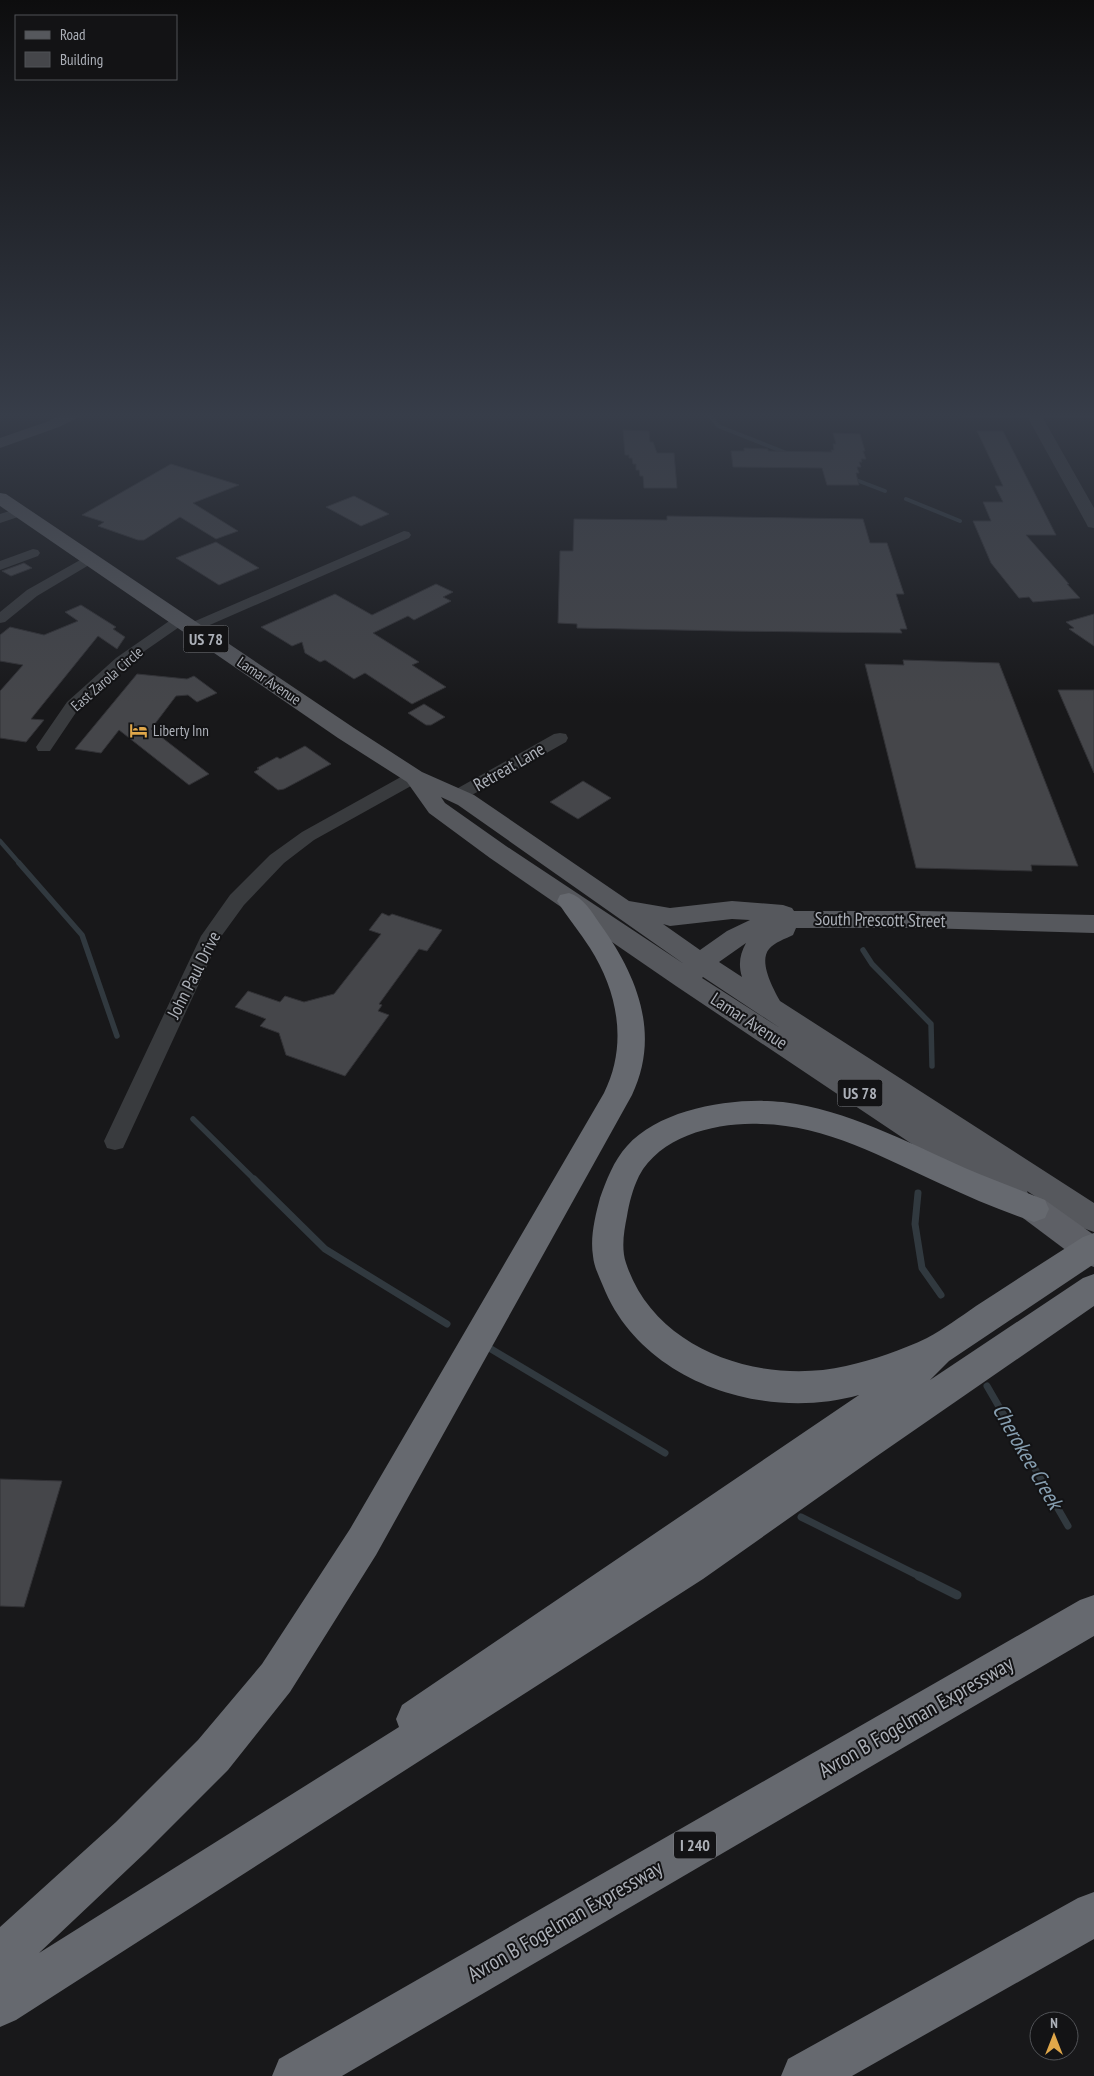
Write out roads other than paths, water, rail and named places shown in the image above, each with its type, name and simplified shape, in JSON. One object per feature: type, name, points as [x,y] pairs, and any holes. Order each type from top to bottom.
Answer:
[{"type":"highway","points":[[0,1958],[152,1817],[213,1754],[276,1678],[363,1542],[604,1120],[622,1086],[628,1066],[633,1023],[627,994],[617,972],[589,925],[570,900]]},
{"type":"highway","points":[[937,1350],[858,1379],[824,1386],[771,1386],[742,1381],[717,1374],[690,1361],[663,1342],[638,1318],[621,1290],[610,1262],[608,1240],[610,1220],[626,1171],[639,1153],[661,1136],[684,1125],[710,1118],[761,1112],[805,1119],[865,1137],[1034,1210]]},
{"type":"highway","name":"Lamar Avenue","points":[[1034,1210],[1094,1253]]},
{"type":"highway","points":[[144,1913],[493,1664],[896,1389],[937,1350],[1094,1247]]},
{"type":"highway","points":[[0,2004],[690,1566],[864,1444],[1094,1288]]},
{"type":"highway","name":"Avron B Fogelman Expressway","points":[[296,2076],[1094,1614]]},
{"type":"highway","points":[[805,2076],[1094,1914]]},
{"type":"main road","name":"Lamar Avenue","points":[[16,510],[414,778],[466,800],[617,905],[693,971],[884,1109],[1034,1210]]},
{"type":"main road","name":"Lamar Avenue","points":[[414,778],[437,808],[570,900],[693,971],[771,1008],[1094,1219]]},
{"type":"main road","points":[[617,905],[670,917],[732,910],[757,911],[819,919]]},
{"type":"main road","points":[[771,1008],[758,986],[752,968],[752,957],[758,944],[770,933],[819,919]]},
{"type":"main road","name":"South Prescott Street","points":[[693,971],[739,936],[755,928],[791,920],[1094,924]]},
{"type":"street","points":[[1086,510],[1094,524]]},
{"type":"street","points":[[0,519],[19,512]]},
{"type":"street","name":"East Zarola Circle","points":[[44,747],[73,705],[121,662],[185,624],[404,535]]},
{"type":"street","points":[[0,566],[33,553]]},
{"type":"street","points":[[0,619],[32,593],[89,559]]},
{"type":"street","name":"Retreat Lane","points":[[457,796],[560,738]]},
{"type":"street","name":"John Paul Drive","points":[[115,1141],[211,936],[237,900],[277,859],[308,836],[414,778]]},
{"type":"waterway","name":"Cherokee Creek","points":[[933,510],[960,521]]},
{"type":"waterway","points":[[0,841],[20,864]]},
{"type":"waterway","points":[[19,863],[82,935],[117,1036]]},
{"type":"waterway","name":"Cherokee Creek","points":[[863,950],[872,964],[931,1024],[932,1066]]},
{"type":"waterway","points":[[193,1119],[255,1180]]},
{"type":"waterway","points":[[254,1179],[325,1249],[447,1324]]},
{"type":"waterway","name":"Cherokee Creek","points":[[918,1193],[915,1224],[922,1268],[941,1295]]},
{"type":"waterway","points":[[491,1349],[665,1453]]},
{"type":"waterway","name":"Cherokee Creek","points":[[987,1386],[1068,1526]]},
{"type":"waterway","points":[[801,1517],[957,1595]]},
{"type":"place","name":"Liberty Inn","points":[[139,731]]}]
